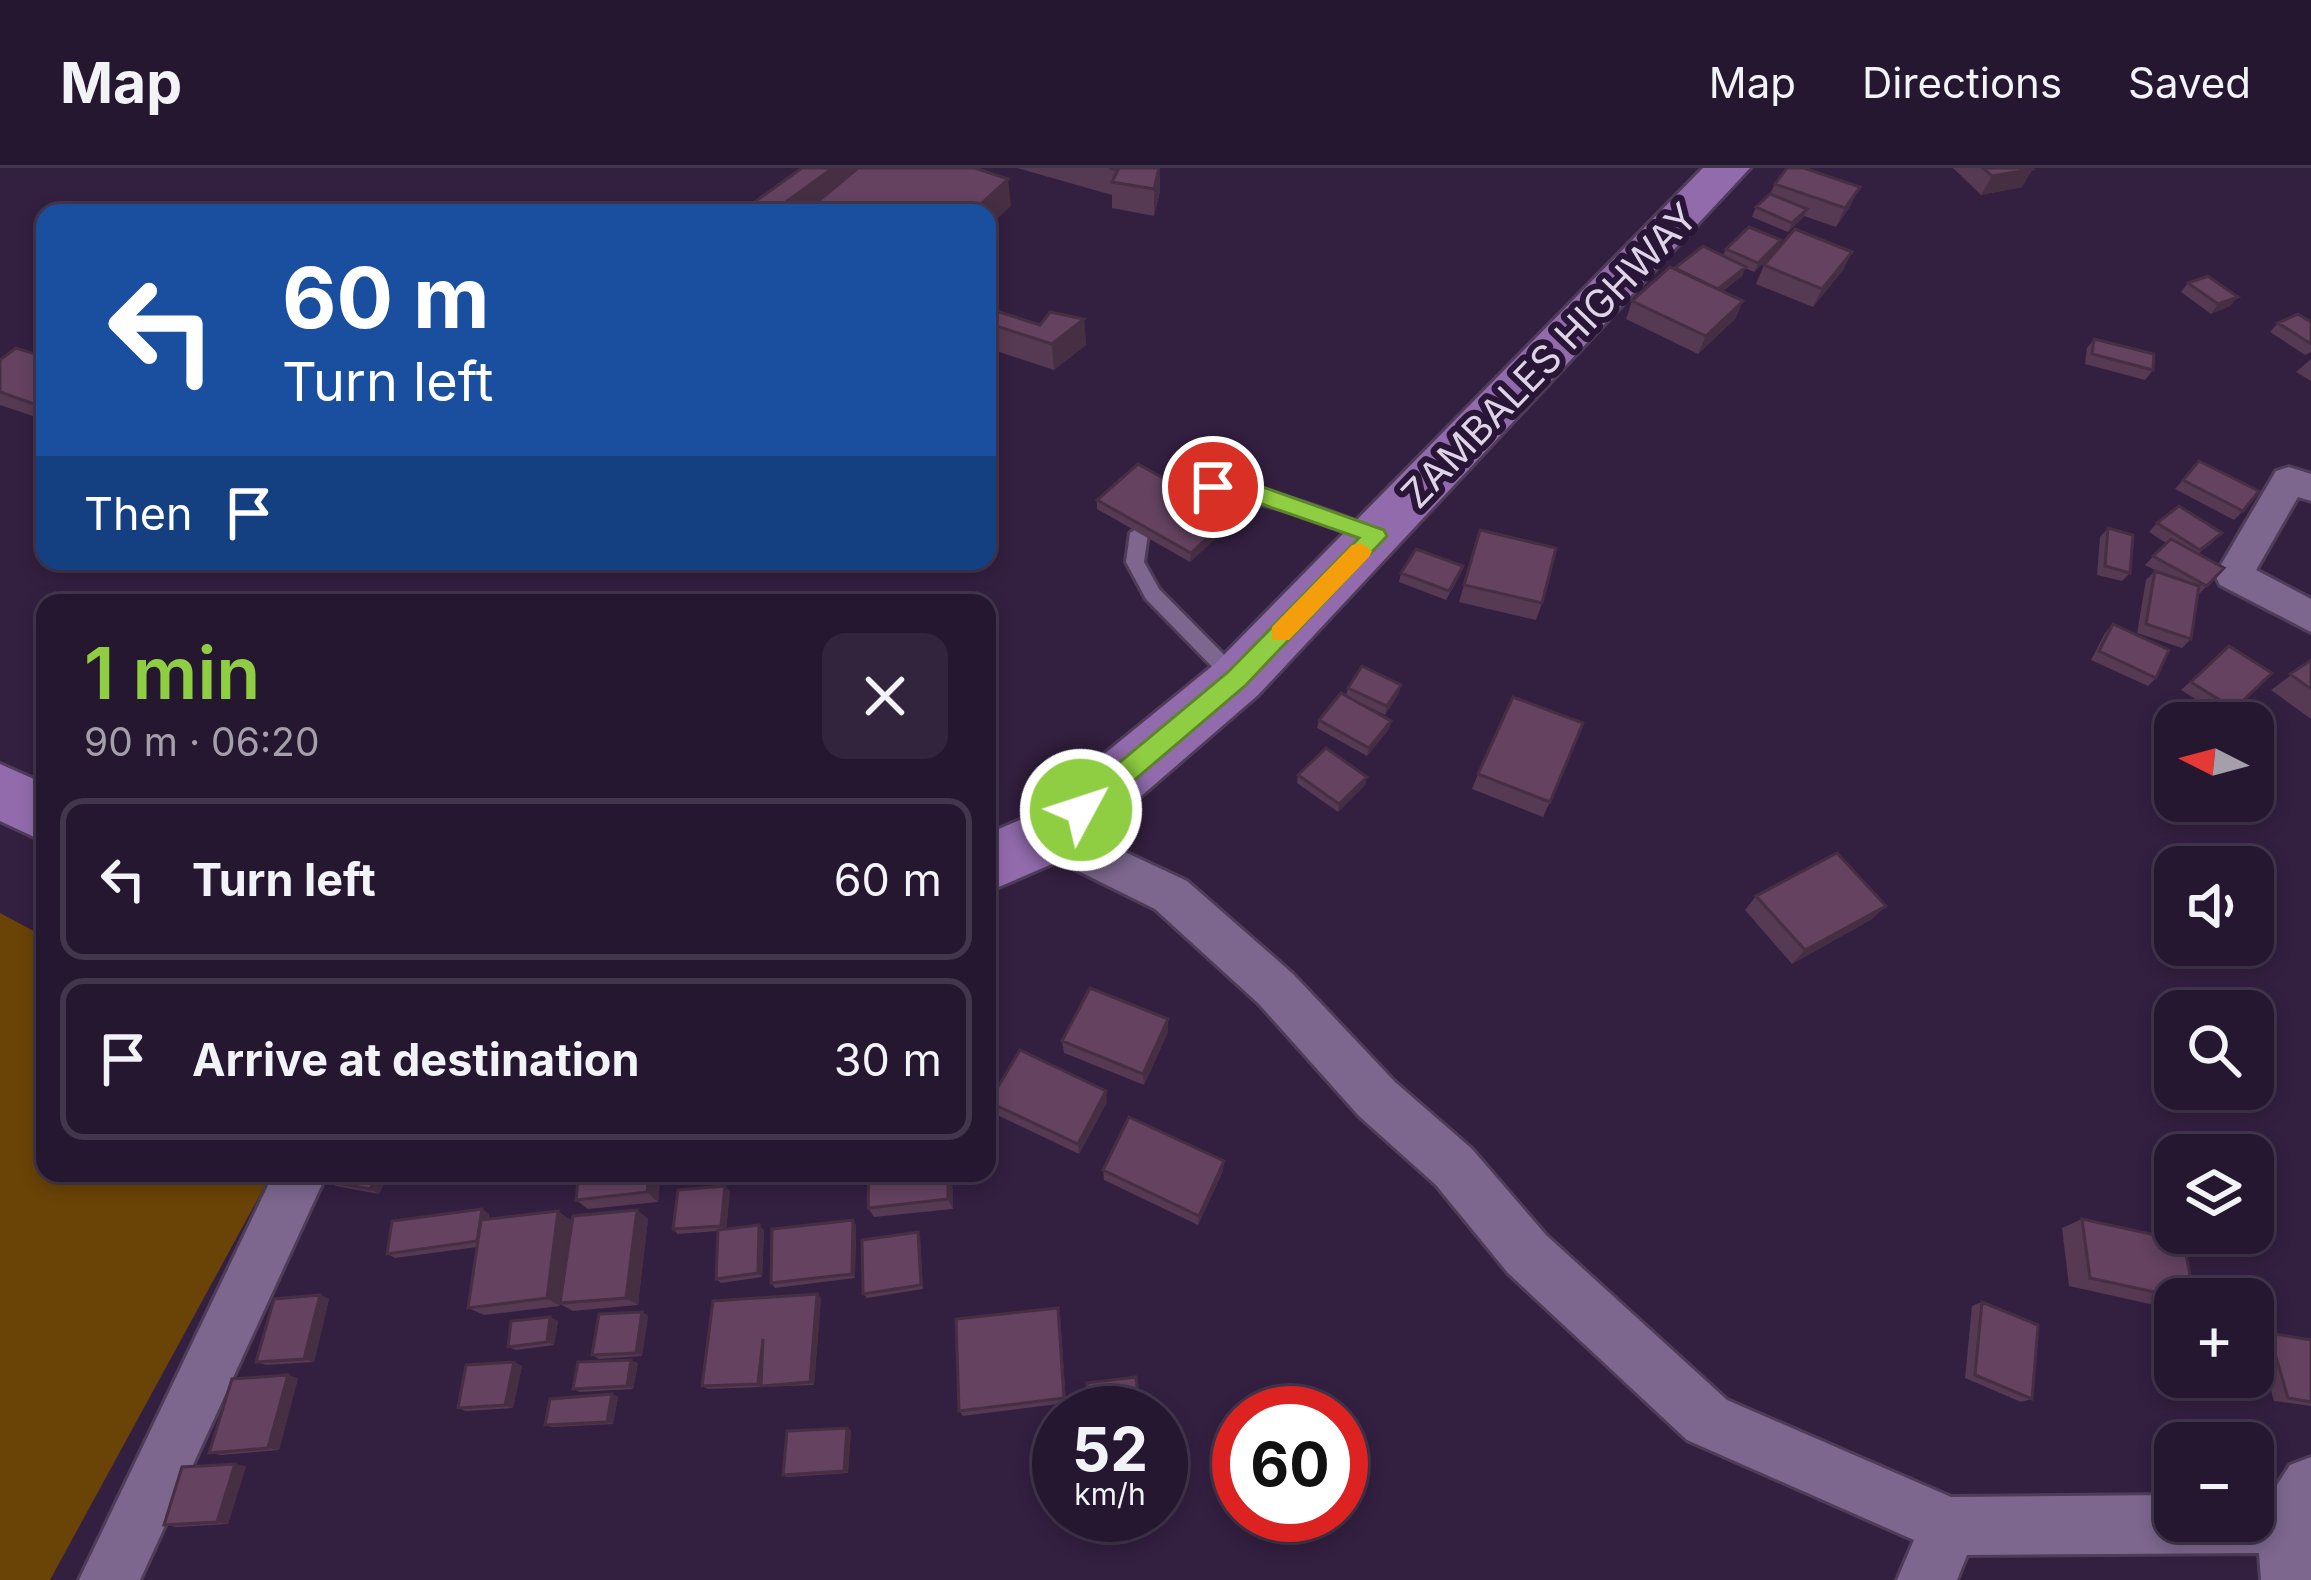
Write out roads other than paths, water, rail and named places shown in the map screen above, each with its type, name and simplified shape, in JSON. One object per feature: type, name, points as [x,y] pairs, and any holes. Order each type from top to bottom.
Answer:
[{"type":"main road","name":"ZAMBALES HIGHWAY","points":[[996,860],[1050,836],[1237,679],[1728,168]]},
{"type":"main road","points":[[0,790],[36,810]]},
{"type":"street","points":[[2311,488],[2289,480],[2234,575],[2311,617]]},
{"type":"street","points":[[1050,836],[1172,895],[1276,988],[1377,1099],[1454,1166],[1527,1254],[1707,1420],[1950,1526],[2300,1529]]},
{"type":"street","points":[[110,1580],[297,1182]]},
{"type":"street","points":[[1927,1580],[1950,1526]]},
{"type":"lane","points":[[1179,494],[1213,487],[1252,492],[1376,536]]},
{"type":"lane","points":[[1139,533],[1135,562],[1152,594],[1237,679]]}]
